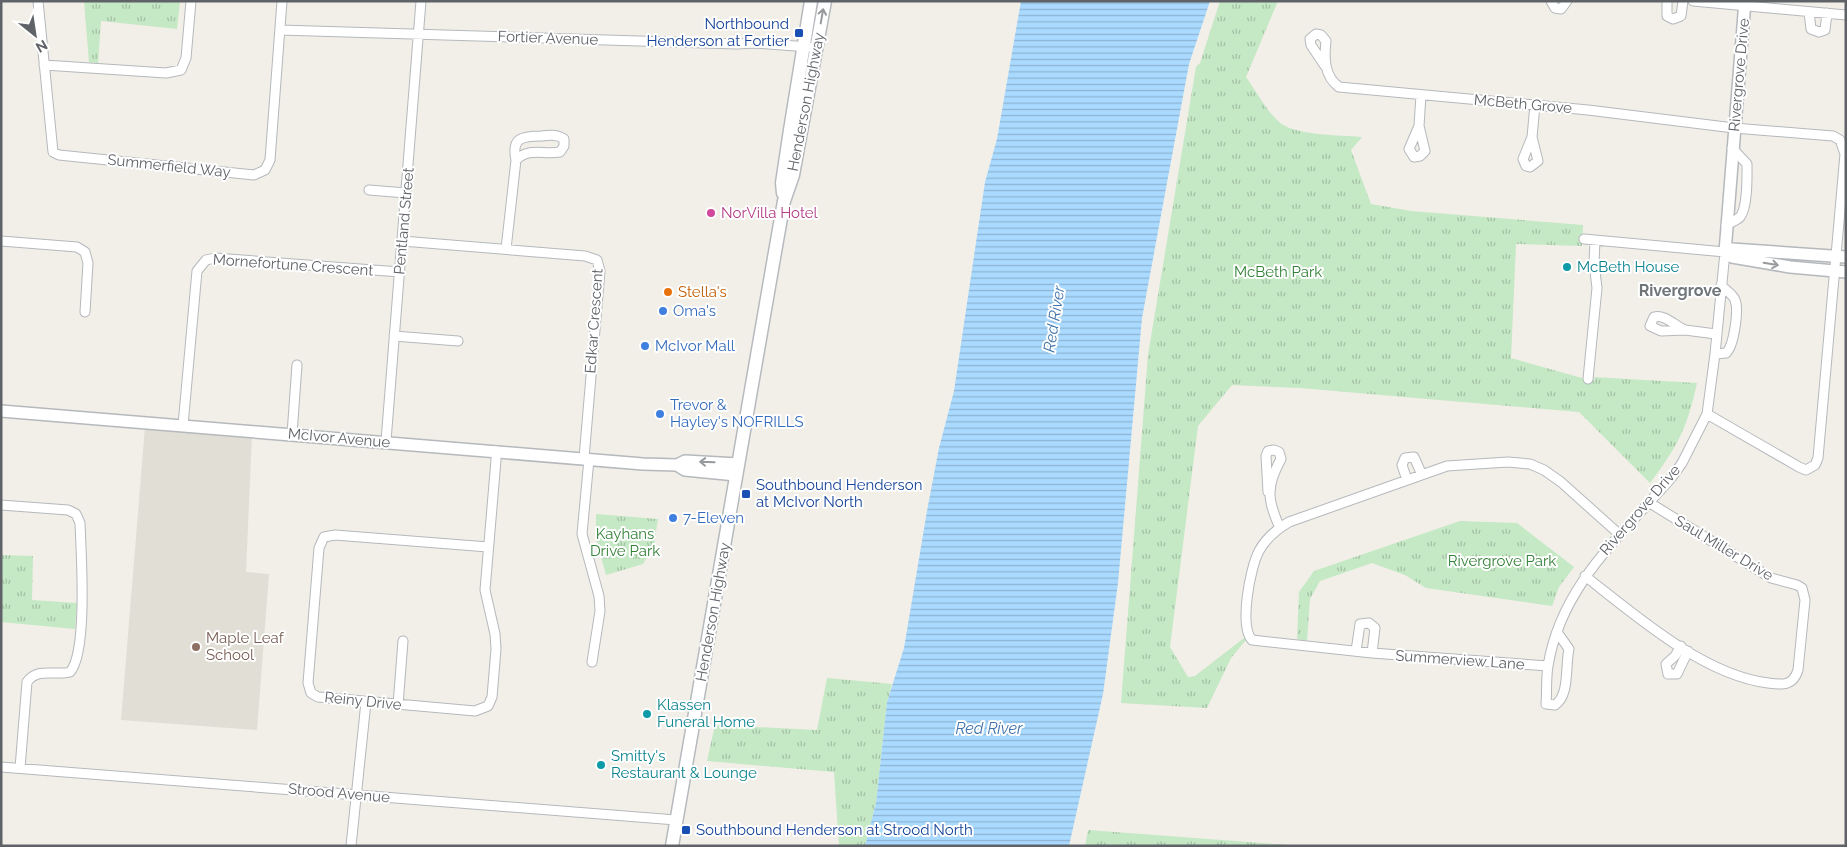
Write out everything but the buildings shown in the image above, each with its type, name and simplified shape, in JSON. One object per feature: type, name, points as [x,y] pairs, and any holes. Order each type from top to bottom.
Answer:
[{"type":"main road","name":"Henderson Highway","points":[[784,201],[782,183],[811,1]]},
{"type":"main road","name":"Henderson Highway","points":[[672,846],[784,201],[793,175],[825,1]]},
{"type":"street","name":"Summerfield Way","points":[[38,1],[53,152],[59,155],[254,174],[265,170],[270,160],[282,1]]},
{"type":"street","points":[[44,65],[166,73],[181,70],[186,58],[191,1]]},
{"type":"street","name":"Pentland Street","points":[[386,441],[421,1]]},
{"type":"street","points":[[1551,1],[1555,8],[1562,9],[1567,1]]},
{"type":"street","points":[[1667,1],[1667,16],[1673,19],[1681,16],[1683,1]]},
{"type":"street","points":[[1693,1],[1745,3],[1846,15]]},
{"type":"street","name":"Rivergrove Drive","points":[[1557,632],[1569,649],[1562,700],[1555,705],[1546,704],[1548,666],[1557,632],[1572,596],[1584,576],[1619,534],[1650,503],[1682,463],[1707,414],[1716,354],[1716,334],[1725,252],[1745,3]]},
{"type":"street","points":[[1809,12],[1811,29],[1819,32],[1825,30],[1827,13]]},
{"type":"street","name":"Fortier Avenue","points":[[280,30],[803,45],[816,48]]},
{"type":"street","name":"McBeth Grove","points":[[1325,66],[1332,83],[1339,87],[1535,105],[1734,128],[1834,136],[1840,140],[1845,154],[1840,257]]},
{"type":"street","points":[[1419,126],[1422,95]]},
{"type":"street","points":[[1532,137],[1535,105]]},
{"type":"street","points":[[506,249],[516,160],[514,149],[516,143],[525,136],[558,135],[564,139],[564,146],[560,152],[530,151],[522,153],[516,160]]},
{"type":"street","name":"Rivergrove Drive","points":[[1726,225],[1739,218],[1744,210],[1747,180],[1747,164],[1732,148]]},
{"type":"street","points":[[369,190],[406,193]]},
{"type":"street","points":[[1584,239],[1725,252],[1732,249],[1840,257],[1840,272],[1818,458],[1815,465],[1806,470],[1799,467],[1707,414]]},
{"type":"street","points":[[1588,379],[1597,288],[1594,263],[1595,240]]},
{"type":"street","points":[[1,241],[77,247],[85,252],[88,263],[85,312]]},
{"type":"street","name":"Edkar Crescent","points":[[402,241],[585,256],[597,260],[600,266],[586,458]]},
{"type":"street","points":[[1725,252],[1732,257],[1744,260],[1840,272]]},
{"type":"street","name":"Mornefortune Crescent","points":[[183,425],[197,271],[206,260],[215,258],[400,272]]},
{"type":"street","points":[[1716,354],[1726,353],[1732,346],[1736,308],[1732,295],[1721,285]]},
{"type":"street","points":[[1685,330],[1716,334]]},
{"type":"street","points":[[394,336],[458,341]]},
{"type":"street","points":[[292,434],[297,365]]},
{"type":"street","name":"McIvor Avenue","points":[[1,411],[677,465],[685,461],[737,470]]},
{"type":"street","name":"Reiny Drive","points":[[488,547],[335,535],[324,537],[319,548],[308,683],[311,693],[318,698],[475,711],[488,706],[492,696],[496,649],[495,634],[485,590],[496,451]]},
{"type":"street","points":[[1407,480],[1402,465],[1405,458],[1409,456],[1414,456],[1422,474]]},
{"type":"street","points":[[586,458],[582,534],[599,596],[600,611],[592,662]]},
{"type":"street","name":"Summerview Lane","points":[[1548,666],[1372,653],[1257,641],[1248,636],[1245,626],[1254,564],[1263,546],[1280,528],[1289,522],[1422,474],[1457,464],[1508,462],[1530,464],[1561,482],[1619,534]]},
{"type":"street","points":[[1268,492],[1280,528]]},
{"type":"street","name":"Saul Miller Drive","points":[[1584,576],[1659,633],[1738,677],[1754,682],[1788,684],[1796,679],[1804,593],[1797,585],[1771,578],[1650,503]]},
{"type":"street","points":[[1,505],[68,510],[76,514],[80,523],[82,592],[76,660],[70,672],[62,674],[40,672],[32,676],[27,682],[20,768]]},
{"type":"street","points":[[1356,651],[1360,624],[1369,623],[1375,628],[1372,653]]},
{"type":"street","points":[[398,705],[403,641]]},
{"type":"street","points":[[351,846],[358,795],[366,702]]},
{"type":"street","name":"Strood Avenue","points":[[1,766],[676,820]]},
{"type":"shaded area","name":"Maple Leaf School","points":[[145,427],[252,436],[246,572],[269,574],[257,730],[121,720]]},
{"type":"green space","points":[[84,1],[180,1],[177,29],[101,21],[98,63],[89,62]]},
{"type":"green space","name":"McBeth Park","points":[[1220,1],[1278,1],[1246,77],[1269,111],[1285,126],[1295,130],[1318,134],[1362,137],[1351,150],[1371,204],[1411,211],[1583,225],[1582,246],[1516,244],[1511,358],[1582,378],[1596,380],[1593,377],[1697,383],[1685,425],[1675,447],[1650,483],[1579,412],[1300,388],[1232,385],[1198,426],[1170,647],[1188,677],[1195,676],[1244,638],[1246,640],[1231,658],[1207,708],[1121,703],[1148,355],[1196,67],[1200,63]]},
{"type":"green space","name":"Kayhans Drive Park","points":[[596,514],[658,519],[654,544],[643,564],[606,575],[596,539]]},
{"type":"green space","name":"Rivergrove Park","points":[[1460,521],[1517,523],[1574,567],[1559,587],[1552,606],[1426,588],[1405,575],[1372,563],[1320,581],[1310,599],[1307,641],[1297,639],[1299,592],[1314,571]]},
{"type":"green space","points":[[1,555],[33,556],[32,600],[77,603],[75,629],[1,622]]},
{"type":"green space","points":[[827,678],[892,684],[887,702],[876,803],[865,846],[839,846],[834,772],[707,761],[715,725],[817,730]]},
{"type":"green space","points":[[1088,830],[1301,846],[1085,846]]},
{"type":"water","name":"Red River","points":[[1021,1],[1210,1],[1189,64],[1142,318],[1118,583],[1103,694],[1069,846],[865,846],[876,803],[887,702],[904,648],[939,448],[954,391],[985,182],[997,139]]},
{"type":"place","name":"Northbound Henderson at Fortier","points":[[799,33]]},
{"type":"place","name":"NorVilla Hotel","points":[[711,213]]},
{"type":"place","name":"McBeth House","points":[[1567,267]]},
{"type":"place","name":"Stella's","points":[[668,292]]},
{"type":"place","name":"Oma's","points":[[663,311]]},
{"type":"place","name":"McIvor Mall","points":[[645,346]]},
{"type":"place","name":"Trevor & Hayley's NOFRILLS","points":[[660,414]]},
{"type":"place","name":"Southbound Henderson at McIvor North","points":[[746,494]]},
{"type":"place","name":"7-Eleven","points":[[673,518]]},
{"type":"place","name":"Maple Leaf School","points":[[196,647]]},
{"type":"place","name":"Klassen Funeral Home","points":[[647,714]]},
{"type":"place","name":"Smitty's Restaurant & Lounge","points":[[601,765]]},
{"type":"place","name":"Southbound Henderson at Strood North","points":[[686,830]]},
{"type":"district","name":"Rivergrove","points":[[1680,290]]}]
